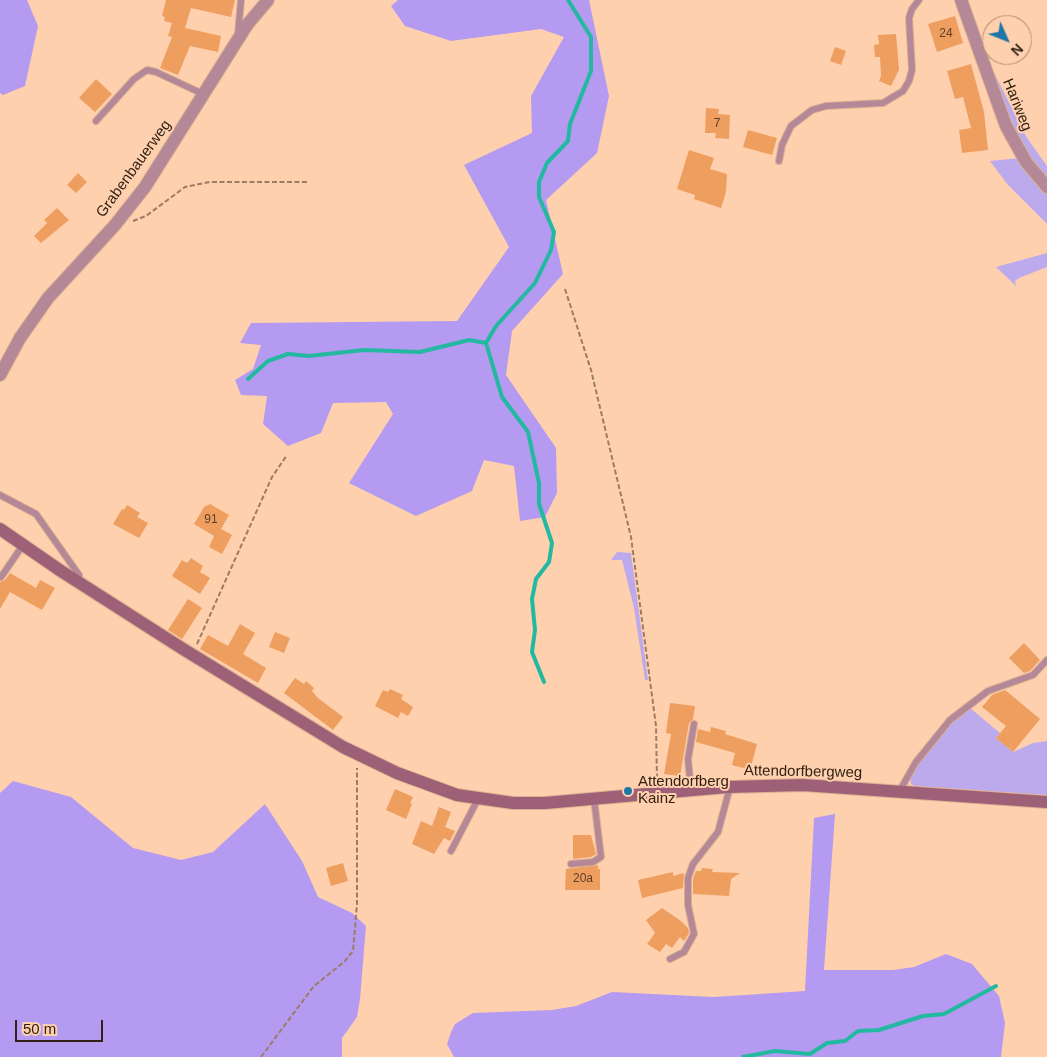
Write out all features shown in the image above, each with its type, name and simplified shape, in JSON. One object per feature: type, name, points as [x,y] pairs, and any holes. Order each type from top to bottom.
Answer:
[{"type":"street","name":"Grabenbauerweg","points":[[0,375],[35,316],[145,187],[205,95],[238,40],[268,0]]},
{"type":"street","name":"Hariweg","points":[[961,0],[1006,126],[1026,162],[1047,187]]},
{"type":"street","name":"Attendorfbergweg","points":[[0,529],[80,584],[192,655],[357,755],[427,786],[478,799],[528,803],[594,799],[730,786],[803,785],[1047,802]]},
{"type":"lane","points":[[238,40],[241,0]]},
{"type":"lane","points":[[779,161],[782,145],[791,126],[812,110],[826,106],[883,104],[904,91],[912,70],[909,18],[912,9],[919,0]]},
{"type":"lane","points":[[96,121],[138,75],[147,70],[156,72],[205,95]]},
{"type":"lane","points":[[0,495],[36,514],[79,575],[80,584]]},
{"type":"lane","points":[[1,577],[23,545]]},
{"type":"lane","points":[[899,792],[916,762],[950,720],[988,691],[1030,677],[1047,660]]},
{"type":"lane","points":[[691,790],[688,758],[694,724]]},
{"type":"lane","points":[[670,959],[684,952],[692,939],[694,928],[688,905],[688,878],[693,864],[718,832],[730,786]]},
{"type":"lane","points":[[451,851],[478,799]]},
{"type":"lane","points":[[572,864],[593,862],[600,856],[594,799]]},
{"type":"path","points":[[121,217],[132,221],[139,220],[178,190],[210,182],[307,182]]},
{"type":"path","points":[[565,289],[591,370],[631,537],[656,726],[658,793]]},
{"type":"path","points":[[192,655],[226,584],[272,477],[287,455]]},
{"type":"path","points":[[261,1057],[314,986],[344,962],[353,951],[358,904],[357,755]]},
{"type":"shaded area","points":[[0,0],[27,0],[38,26],[25,86],[3,95],[0,93]]},
{"type":"shaded area","points":[[398,0],[589,0],[609,96],[597,153],[546,200],[563,274],[512,331],[506,375],[556,448],[557,493],[545,517],[520,521],[514,466],[484,460],[472,491],[416,516],[349,483],[393,414],[386,402],[333,403],[321,433],[288,446],[263,424],[267,396],[241,395],[235,380],[253,369],[261,345],[240,343],[251,323],[457,321],[509,247],[464,165],[532,133],[531,96],[564,37],[541,29],[451,41],[405,26],[391,6]]},
{"type":"shaded area","points":[[988,65],[990,65],[1027,138],[1047,166],[1047,182],[1016,140]]},
{"type":"shaded area","points":[[1020,158],[1047,192],[1047,224],[1008,185],[990,161]]},
{"type":"shaded area","points":[[1047,253],[1047,267],[1019,278],[1015,281],[1016,286],[996,267]]},
{"type":"shaded area","points":[[617,552],[631,553],[648,680],[645,680],[634,608],[622,560],[611,560]]},
{"type":"shaded area","points":[[969,707],[1000,733],[996,738],[1013,752],[1033,743],[1047,741],[1047,795],[915,786],[911,784],[910,774],[951,721]]},
{"type":"shaded area","points":[[13,781],[71,797],[133,848],[181,860],[213,852],[265,804],[302,861],[318,897],[352,913],[366,926],[357,1017],[342,1038],[342,1057],[0,1057],[0,793]]},
{"type":"shaded area","points":[[835,814],[824,970],[893,970],[914,967],[946,954],[972,964],[999,996],[1005,1023],[1001,1057],[454,1057],[447,1044],[451,1032],[455,1024],[473,1013],[552,1010],[576,1006],[612,992],[714,997],[805,991],[814,818]]},
{"type":"building","points":[[166,0],[235,0],[231,17],[191,8],[185,28],[221,36],[218,52],[190,46],[178,75],[160,68],[172,37],[168,36],[172,23],[164,21],[165,17],[162,16]]},
{"type":"building","points":[[955,16],[963,43],[937,52],[928,24]]},
{"type":"building","points":[[896,34],[899,70],[891,86],[879,81],[881,76],[880,57],[875,57],[874,45],[879,44],[878,35]]},
{"type":"building","points":[[835,47],[846,51],[841,65],[830,61]]},
{"type":"building","points":[[971,64],[984,112],[988,150],[962,153],[959,130],[971,128],[963,97],[955,99],[947,71]]},
{"type":"building","points":[[96,79],[112,94],[95,112],[79,98]]},
{"type":"building","points":[[706,108],[719,109],[718,114],[730,115],[729,139],[715,138],[716,133],[705,133]]},
{"type":"building","points":[[748,130],[777,138],[772,155],[743,147]]},
{"type":"building","points":[[689,150],[714,158],[710,169],[727,174],[726,192],[721,208],[694,199],[695,195],[677,189]]},
{"type":"building","points":[[78,173],[87,182],[76,193],[67,185]]},
{"type":"building","points":[[57,208],[69,220],[41,243],[34,236],[47,223],[44,220]]},
{"type":"building","points":[[210,504],[229,515],[221,529],[232,535],[222,554],[209,547],[214,536],[194,524],[204,507]]},
{"type":"building","points":[[127,505],[140,513],[137,517],[148,523],[139,538],[113,524],[122,509],[124,510]]},
{"type":"building","points":[[191,558],[203,566],[200,572],[210,578],[200,594],[172,576],[182,560],[187,563]]},
{"type":"building","points":[[10,573],[36,588],[40,580],[55,588],[42,610],[10,592],[0,609],[0,582],[5,580]]},
{"type":"building","points":[[188,599],[202,608],[182,639],[168,630]]},
{"type":"building","points":[[240,624],[255,633],[243,654],[266,668],[258,683],[200,649],[208,635],[228,646]]},
{"type":"building","points":[[275,632],[290,638],[284,653],[269,647]]},
{"type":"building","points":[[1024,643],[1040,660],[1030,671],[1024,673],[1009,658]]},
{"type":"building","points":[[295,678],[304,684],[306,681],[314,688],[312,691],[318,698],[343,717],[333,730],[284,693]]},
{"type":"building","points":[[390,689],[403,695],[401,699],[413,707],[408,716],[401,712],[398,718],[375,706],[383,690],[388,692]]},
{"type":"building","points":[[1005,690],[1040,719],[1013,752],[996,738],[1006,726],[982,707],[992,695]]},
{"type":"building","points":[[670,703],[695,706],[693,719],[689,723],[680,776],[664,774],[671,734],[666,733]]},
{"type":"building","points":[[711,727],[726,731],[725,734],[757,744],[750,770],[732,765],[735,753],[696,742],[698,729],[710,732]]},
{"type":"building","points":[[395,789],[413,797],[406,819],[386,810]]},
{"type":"building","points":[[439,807],[451,812],[445,827],[455,831],[450,841],[444,838],[434,854],[412,844],[421,821],[432,826]]},
{"type":"building","points":[[573,835],[591,835],[596,854],[591,857],[573,859]]},
{"type":"building","points":[[343,863],[348,881],[331,886],[326,868]]},
{"type":"building","points":[[598,865],[598,869],[600,869],[600,890],[565,890],[566,869]]},
{"type":"building","points":[[702,868],[713,869],[712,872],[740,873],[731,879],[729,896],[693,894],[693,879],[696,871],[701,871]]},
{"type":"building","points":[[673,872],[673,876],[684,873],[683,888],[642,898],[638,880]]},
{"type":"building","points":[[662,908],[681,921],[688,928],[689,933],[684,941],[680,937],[672,948],[666,944],[660,952],[647,944],[655,933],[646,920]]},
{"type":"waterway","points":[[544,682],[532,652],[535,630],[532,599],[536,579],[549,562],[552,543],[539,504],[539,483],[528,432],[502,397],[486,343],[496,326],[535,283],[551,250],[554,232],[539,197],[539,182],[547,163],[568,141],[570,124],[591,71],[591,37],[568,0]]},
{"type":"waterway","points":[[248,379],[268,361],[288,354],[309,356],[364,350],[420,352],[469,340],[486,343]]},
{"type":"waterway","points":[[743,1057],[775,1051],[810,1054],[827,1043],[845,1041],[858,1031],[879,1030],[923,1016],[944,1014],[996,986]]},
{"type":"place","name":"Attendorfberg Kainz","points":[[628,791]]}]
